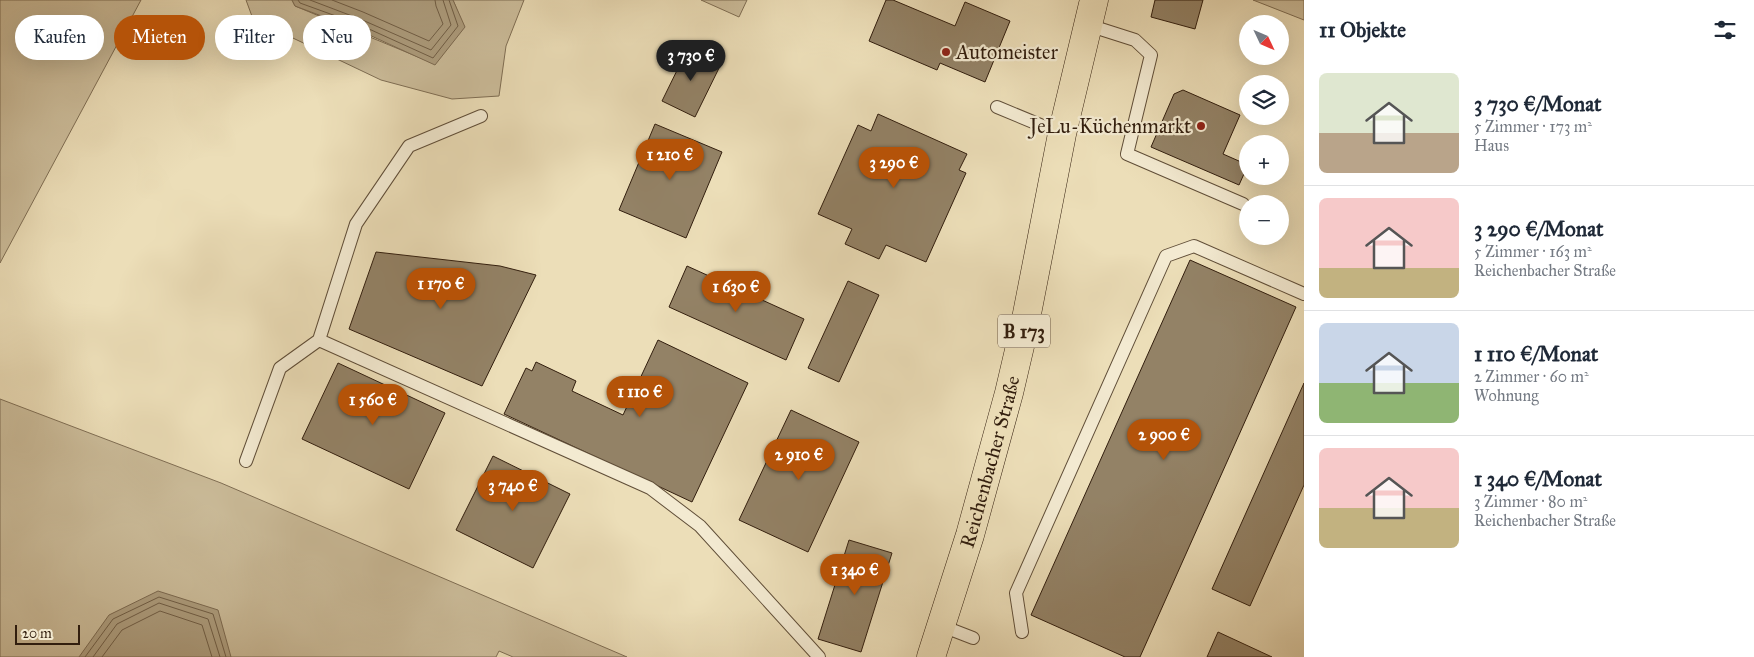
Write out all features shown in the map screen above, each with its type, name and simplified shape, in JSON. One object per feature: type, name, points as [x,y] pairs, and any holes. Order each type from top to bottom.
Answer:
[{"type":"main road","name":"Reichenbacher Straße","points":[[931,657],[970,535],[1018,356],[1062,134],[1091,13]]},
{"type":"lane","points":[[1091,13],[1135,40],[1151,55],[1127,154],[1239,202]]},
{"type":"lane","points":[[997,107],[1062,134]]},
{"type":"lane","points":[[246,461],[280,368],[319,340],[356,224],[409,146],[481,116]]},
{"type":"lane","points":[[1022,632],[1016,593],[1166,256],[1194,246],[1304,294]]},
{"type":"lane","points":[[319,340],[650,488],[700,526],[819,657]]},
{"type":"lane","points":[[942,626],[973,638]]},
{"type":"shaded area","points":[[0,0],[141,0],[133,15],[114,15],[114,50],[0,263]]},
{"type":"shaded area","points":[[246,0],[292,0],[295,6],[317,15],[303,15],[303,43],[293,38],[293,15],[252,15]]},
{"type":"shaded area","points":[[453,0],[524,0],[506,46],[499,96],[452,99],[381,80],[339,60],[371,60],[371,37],[435,64],[464,27]]},
{"type":"shaded area","points":[[701,0],[747,0],[739,17]]},
{"type":"shaded area","points":[[1253,0],[1304,0],[1304,20]]},
{"type":"shaded area","points":[[0,399],[221,483],[627,657],[513,657],[499,651],[496,657],[0,657]]},
{"type":"water","points":[[292,0],[453,0],[465,27],[435,65],[371,36],[371,15],[319,15],[295,6]]},
{"type":"water","points":[[158,591],[218,610],[231,657],[79,657],[109,615]]},
{"type":"building","name":"Automeister","points":[[886,0],[893,0],[955,26],[965,2],[1010,21],[985,82],[940,63],[937,70],[869,41]]},
{"type":"building","points":[[1155,0],[1203,0],[1195,29],[1151,17]]},
{"type":"building","points":[[688,48],[721,64],[695,117],[662,101]]},
{"type":"building","points":[[1183,90],[1239,115],[1223,154],[1239,161],[1239,185],[1151,147],[1174,94]]},
{"type":"building","points":[[878,114],[967,154],[959,170],[966,173],[926,262],[886,245],[879,259],[845,244],[852,229],[818,214],[858,125],[871,131]]},
{"type":"building","points":[[655,124],[722,152],[686,238],[619,210]]},
{"type":"building","points":[[376,252],[500,266],[536,275],[482,386],[349,329]]},
{"type":"building","points":[[1190,260],[1296,307],[1140,657],[1125,657],[1031,615]]},
{"type":"building","points":[[687,266],[804,319],[786,360],[669,307]]},
{"type":"building","points":[[848,281],[879,295],[839,382],[808,368]]},
{"type":"building","points":[[658,340],[748,383],[692,502],[504,414],[526,368],[532,371],[536,362],[576,381],[572,391],[623,415]]},
{"type":"building","points":[[338,363],[445,413],[409,489],[302,439]]},
{"type":"building","points":[[1304,383],[1304,485],[1250,606],[1212,589]]},
{"type":"building","points":[[791,410],[859,442],[808,552],[739,520]]},
{"type":"building","points":[[493,456],[570,494],[533,568],[456,530]]},
{"type":"building","points":[[849,540],[892,553],[861,652],[818,639]]},
{"type":"building","points":[[1218,632],[1272,657],[1207,657]]},
{"type":"place","name":"Automeister","points":[[946,52]]},
{"type":"place","name":"JeLu-Küchenmarkt","points":[[1201,126]]}]
